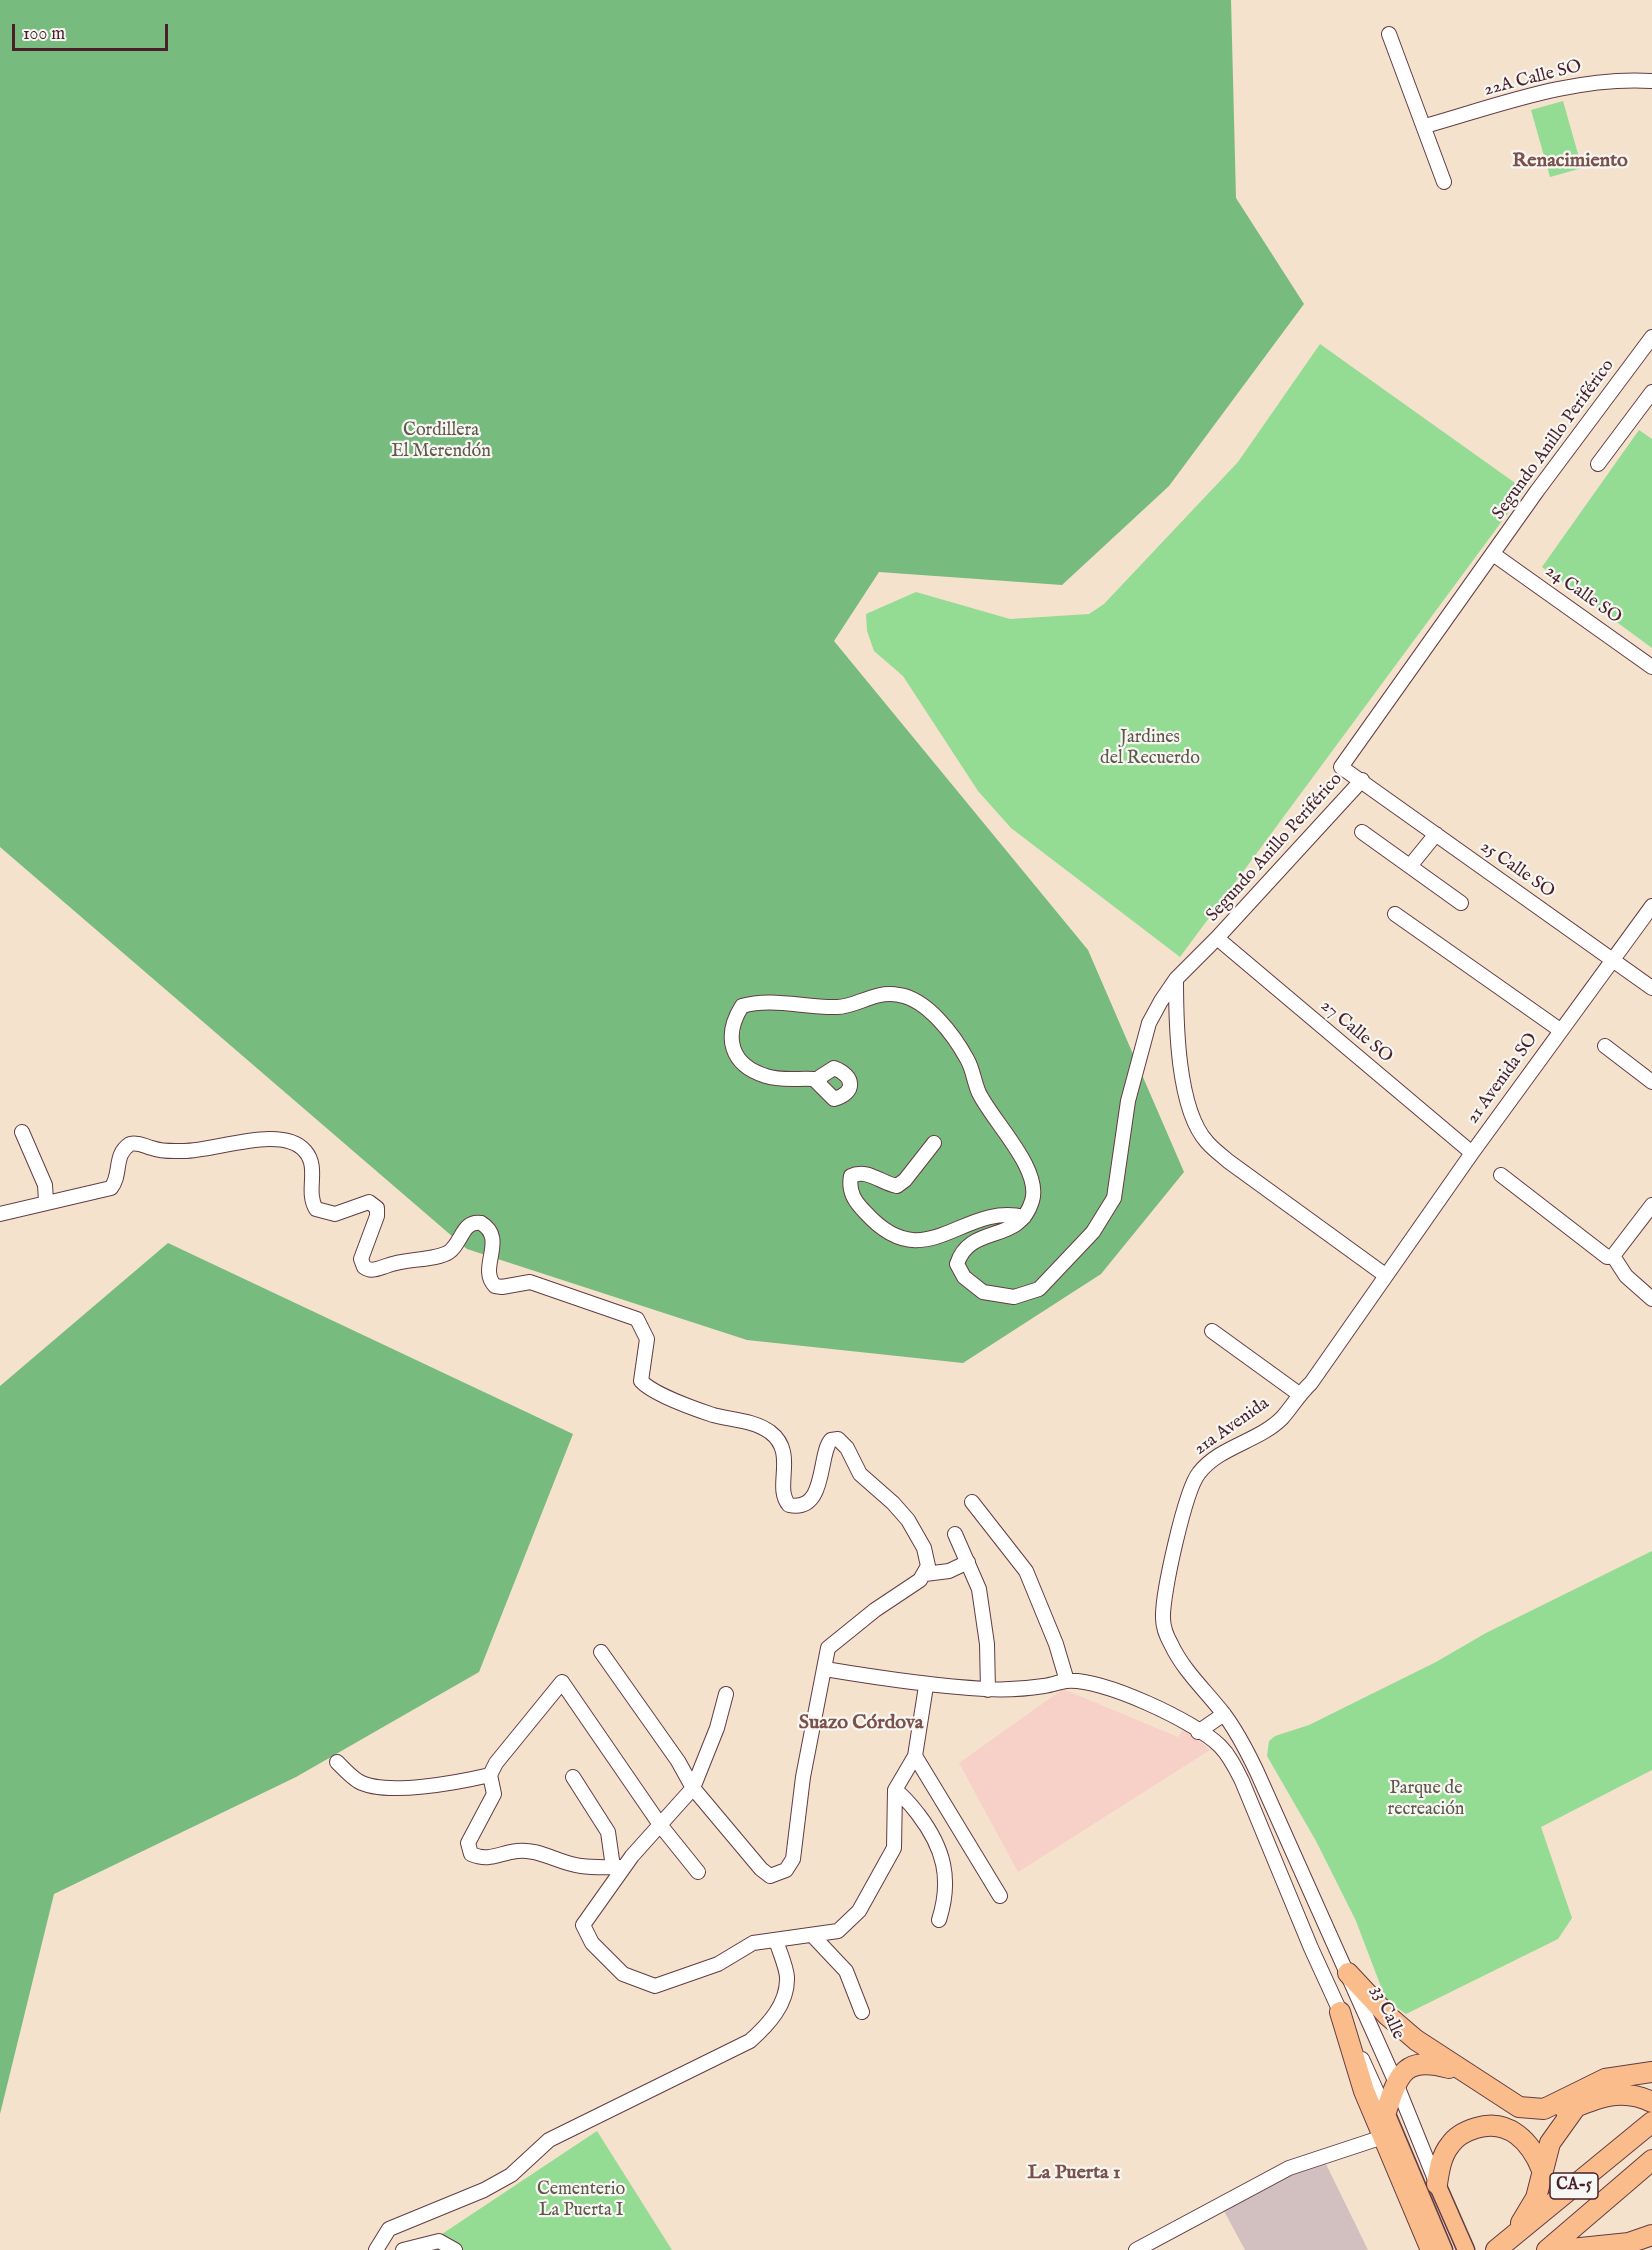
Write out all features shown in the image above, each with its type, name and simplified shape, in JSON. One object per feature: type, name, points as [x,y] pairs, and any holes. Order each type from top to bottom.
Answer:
[{"type":"highway","points":[[1348,1973],[1398,2026],[1511,2104],[1537,2110],[1552,2106],[1605,2079],[1652,2072]]},
{"type":"highway","points":[[1340,2012],[1358,2075],[1383,2137],[1440,2250]]},
{"type":"highway","points":[[1386,2112],[1396,2083],[1408,2067],[1421,2063],[1459,2070],[1503,2110],[1519,2119],[1544,2121],[1603,2096],[1629,2095],[1652,2102]]},
{"type":"highway","points":[[1494,2250],[1527,2215],[1536,2198],[1542,2170],[1554,2135],[1575,2108]]},
{"type":"highway","name":"CA-5","points":[[1494,2250],[1652,2122]]},
{"type":"highway","points":[[1437,2184],[1443,2157],[1449,2145],[1458,2136],[1480,2127],[1494,2125],[1515,2132],[1532,2149],[1542,2170]]},
{"type":"highway","name":"CA-5","points":[[1547,2250],[1652,2160]]},
{"type":"highway","points":[[1561,2250],[1629,2243],[1652,2235]]},
{"type":"main road","points":[[1386,2112],[1440,2250]]},
{"type":"main road","name":"33 Calle","points":[[1437,2184],[1464,2245]]},
{"type":"street","points":[[1389,34],[1444,182]]},
{"type":"street","name":"22A Calle SO","points":[[1425,126],[1579,85],[1616,79],[1652,81]]},
{"type":"street","name":"Segundo Anillo Periférico","points":[[1024,1216],[1010,1229],[969,1242],[961,1251],[957,1264],[964,1277],[983,1292],[1014,1297],[1039,1289],[1093,1232],[1114,1198],[1128,1101],[1149,1023],[1161,1001],[1176,979],[1217,938],[1362,780],[1341,767],[1652,337]]},
{"type":"street","points":[[1598,464],[1652,392]]},
{"type":"street","name":"24 Calle SO","points":[[1493,554],[1652,666]]},
{"type":"street","name":"25 Calle SO","points":[[1362,780],[1652,988]]},
{"type":"street","points":[[1362,832],[1413,862],[1461,903]]},
{"type":"street","points":[[1413,862],[1415,852],[1433,832]]},
{"type":"street","name":"21 Avenida SO","points":[[1385,1275],[1560,1030],[1652,906]]},
{"type":"street","points":[[1395,914],[1560,1030]]},
{"type":"street","name":"27 Calle SO","points":[[1217,938],[1472,1153]]},
{"type":"street","points":[[1176,979],[1179,1061],[1191,1109],[1206,1141],[1228,1161],[1385,1275]]},
{"type":"street","points":[[820,1083],[814,1079],[768,1077],[744,1066],[734,1053],[731,1038],[733,1020],[742,1006],[758,1001],[840,1007],[869,996],[899,994],[924,1006],[968,1060],[979,1093],[1030,1177],[1034,1186],[1033,1194],[1024,1216],[1009,1213],[998,1214],[936,1239],[914,1241],[892,1235],[873,1221],[854,1201],[849,1185],[851,1176],[858,1173],[866,1174],[897,1185],[904,1180],[934,1143]]},
{"type":"street","points":[[1605,1046],[1652,1082]]},
{"type":"street","points":[[22,1132],[45,1185],[46,1201]]},
{"type":"street","points":[[0,1214],[46,1201],[111,1188],[116,1180],[120,1152],[130,1144],[141,1144],[166,1151],[187,1151],[214,1149],[243,1141],[284,1140],[301,1147],[307,1153],[313,1172],[313,1202],[321,1212],[334,1214],[365,1202],[375,1205],[377,1216],[361,1259],[364,1268],[369,1270],[415,1258],[442,1256],[452,1250],[467,1227],[473,1223],[482,1223],[490,1230],[494,1242],[489,1270],[495,1286],[530,1282],[629,1315],[642,1326],[646,1334],[640,1375],[645,1385],[712,1415],[744,1420],[769,1432],[784,1454],[784,1497],[789,1505],[802,1505],[814,1493],[821,1479],[826,1445],[835,1439],[842,1442],[860,1474],[893,1503],[908,1520],[928,1557],[925,1574]]},
{"type":"street","points":[[1501,1176],[1607,1257],[1615,1253],[1652,1205]]},
{"type":"street","points":[[1615,1253],[1626,1276],[1652,1299]]},
{"type":"street","name":"21a Avenida","points":[[1224,1714],[1181,1663],[1170,1643],[1163,1620],[1163,1601],[1183,1517],[1197,1474],[1221,1454],[1253,1438],[1281,1418],[1299,1394],[1311,1383],[1385,1275]]},
{"type":"street","points":[[1212,1330],[1299,1394]]},
{"type":"street","points":[[972,1502],[1026,1571],[1056,1644],[1067,1681]]},
{"type":"street","points":[[955,1534],[977,1582],[983,1606],[988,1690]]},
{"type":"street","points":[[601,1652],[678,1761],[693,1788],[761,1869],[770,1876],[786,1870],[793,1858],[803,1777],[825,1670],[826,1654],[836,1640],[925,1574],[949,1571],[968,1562]]},
{"type":"street","points":[[825,1670],[926,1686],[988,1690],[1018,1689],[1067,1681],[1094,1683],[1132,1696],[1220,1745],[1231,1760],[1311,1948],[1386,2112]]},
{"type":"street","points":[[619,1867],[580,1866],[529,1851],[516,1851],[483,1859],[471,1854],[468,1843],[494,1794],[490,1775],[509,1743],[562,1682],[661,1826],[698,1872]]},
{"type":"street","points":[[726,1694],[717,1728],[693,1788],[661,1826],[619,1867],[583,1925],[592,1943],[623,1974],[655,1986],[718,1964],[753,1943],[838,1931],[859,1911],[894,1848],[895,1790],[915,1756],[926,1686]]},
{"type":"street","points":[[1198,1732],[1224,1714],[1244,1745],[1267,1793],[1249,1801]]},
{"type":"street","points":[[915,1756],[1000,1896]]},
{"type":"street","points":[[337,1762],[358,1781],[390,1788],[416,1787],[490,1775]]},
{"type":"street","points":[[573,1777],[604,1823],[619,1867]]},
{"type":"street","points":[[895,1790],[902,1795],[930,1831],[939,1847],[945,1879],[945,1902],[939,1920]]},
{"type":"street","name":"33 Calle","points":[[1267,1793],[1333,1938],[1437,2184]]},
{"type":"street","points":[[813,1936],[846,1971],[862,2012]]},
{"type":"street","points":[[1311,1948],[1333,1938]]},
{"type":"street","points":[[376,2250],[389,2229],[484,2190],[511,2175],[549,2140],[750,2041],[766,2027],[780,2008],[787,1977],[776,1940]]},
{"type":"street","points":[[1136,2250],[1289,2168],[1383,2137]]},
{"type":"street","points":[[403,2250],[439,2241],[455,2250]]},
{"type":"shaded area","points":[[1063,1689],[1178,1737],[1184,1728],[1210,1750],[1018,1872],[959,1763]]},
{"type":"shaded area","points":[[1326,2164],[1368,2250],[1245,2250],[1224,2211],[1289,2176]]},
{"type":"green space","name":"Cordillera El Merendón","points":[[0,0],[1231,0],[1236,198],[1304,304],[1169,486],[1062,585],[879,572],[834,641],[1088,950],[1184,1172],[1101,1274],[963,1363],[747,1340],[467,1249],[0,847]]},
{"type":"green space","points":[[1563,101],[1582,168],[1550,177],[1531,110]]},
{"type":"green space","name":"Jardines del Recuerdo","points":[[1320,344],[1525,490],[1180,957],[1011,828],[978,791],[903,676],[874,651],[867,631],[866,614],[916,592],[1010,619],[1089,614],[1104,604],[1238,462]]},
{"type":"green space","points":[[1639,430],[1652,439],[1652,648],[1542,567]]},
{"type":"green space","points":[[168,1243],[573,1434],[479,1672],[296,1777],[54,1894],[0,2114],[0,1386]]},
{"type":"green space","name":"Parque de recreación","points":[[1652,1551],[1652,1770],[1541,1827],[1572,1918],[1558,1939],[1406,2014],[1386,2000],[1356,1921],[1316,1841],[1267,1756],[1269,1741],[1275,1736],[1309,1725],[1436,1662],[1486,1633]]},
{"type":"green space","name":"Cementerio La Puerta I","points":[[597,2131],[672,2250],[423,2250],[430,2242]]},
{"type":"district","name":"Renacimiento","points":[[1570,162]]},
{"type":"district","name":"Suazo Córdova","points":[[861,1724]]},
{"type":"district","name":"La Puerta 1","points":[[1074,2174]]}]
